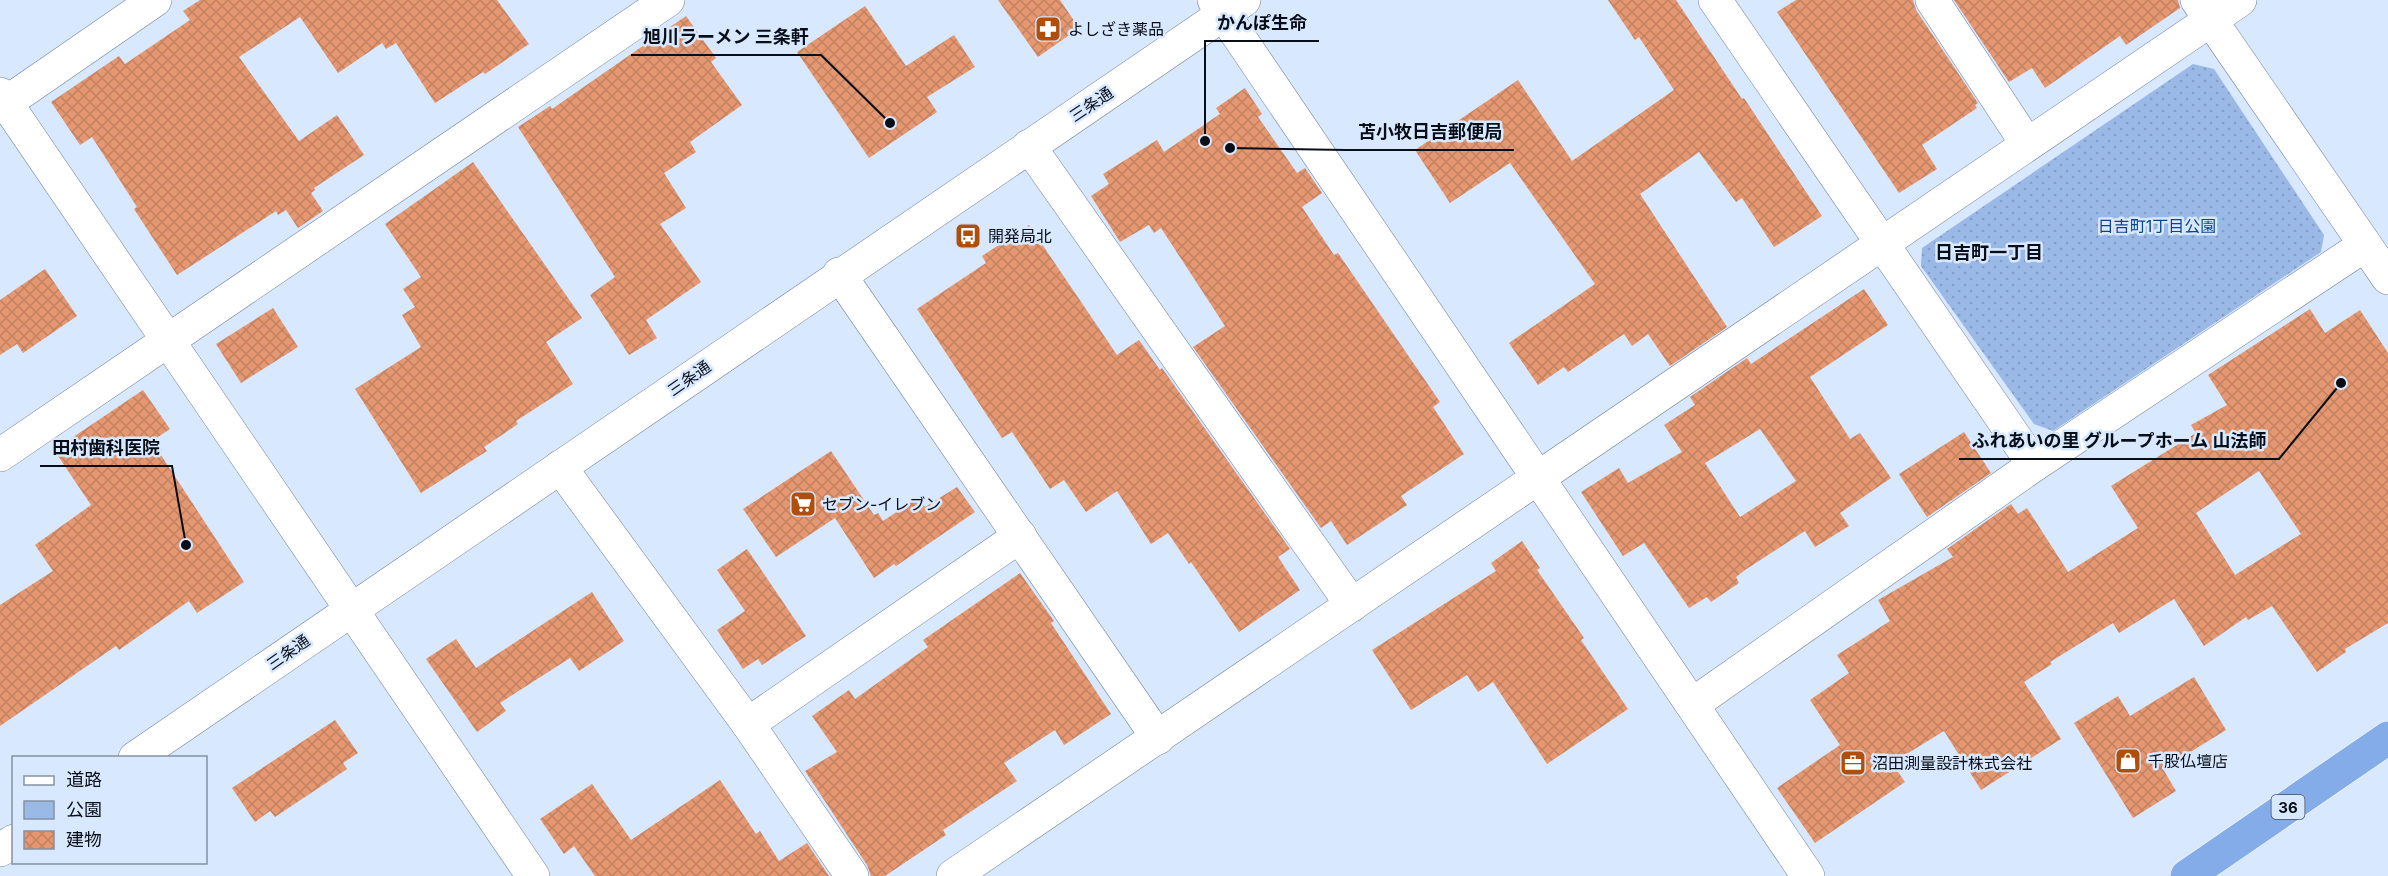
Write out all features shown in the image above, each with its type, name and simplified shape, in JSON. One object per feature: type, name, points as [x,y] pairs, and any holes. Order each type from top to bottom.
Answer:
[{"type":"highway","name":"36","points":[[2187,876],[2388,738]]},
{"type":"street","points":[[155,0],[2,101],[352,608],[533,876]]},
{"type":"street","points":[[0,455],[668,0]]},
{"type":"street","points":[[1715,0],[2034,465]]},
{"type":"street","points":[[1932,0],[2027,144]]},
{"type":"street","points":[[953,876],[2027,144],[2204,10],[2240,0]]},
{"type":"street","points":[[1227,5],[1537,479],[1693,704],[1808,876]]},
{"type":"street","name":"三条通","points":[[138,756],[1029,146],[1227,5]]},
{"type":"street","points":[[2204,10],[2388,278]]},
{"type":"street","points":[[1029,146],[1352,605]]},
{"type":"street","points":[[1693,704],[2034,465],[2365,245]]},
{"type":"street","points":[[839,274],[1158,738]]},
{"type":"street","points":[[560,467],[748,724],[852,876]]},
{"type":"street","points":[[748,724],[1020,536]]},
{"type":"green space","name":"日吉町1丁目公園","points":[[2193,64],[2214,69],[2324,235],[2321,252],[2053,431],[2034,424],[1921,266],[1922,248]]},
{"type":"building","points":[[200,0],[497,0],[529,44],[485,74],[483,72],[435,103],[396,43],[386,49],[382,43],[338,73],[300,17],[239,57],[299,141],[337,115],[364,155],[314,188],[315,190],[311,193],[323,211],[298,228],[286,210],[278,215],[276,211],[177,275],[134,209],[137,207],[92,137],[80,145],[51,102],[119,56],[125,64],[190,20],[183,11]]},
{"type":"building","points":[[998,0],[1060,0],[1079,28],[1038,57]]},
{"type":"building","points":[[1608,0],[1676,0],[1822,216],[1774,247],[1742,198],[1736,202],[1699,152],[1640,194],[1727,327],[1670,366],[1648,334],[1632,346],[1624,334],[1568,372],[1564,367],[1538,385],[1509,343],[1595,284],[1510,163],[1450,203],[1415,150],[1518,80],[1572,161],[1674,90],[1639,37],[1635,40]]},
{"type":"building","points":[[1796,0],[1913,0],[1916,10],[1978,103],[1975,105],[1977,108],[1922,145],[1937,169],[1899,193],[1777,12]]},
{"type":"building","points":[[1954,0],[2178,0],[2180,8],[2126,45],[2120,36],[2045,88],[2032,68],[2009,82]]},
{"type":"building","points":[[865,6],[906,66],[954,35],[975,67],[927,97],[937,112],[869,158],[797,52]]},
{"type":"building","points":[[686,16],[716,58],[711,62],[742,105],[690,142],[696,152],[664,173],[686,208],[660,224],[701,282],[646,320],[657,338],[629,355],[590,295],[615,277],[518,127],[550,106],[552,109]]},
{"type":"building","points":[[1245,88],[1262,114],[1258,117],[1297,173],[1305,168],[1322,193],[1302,207],[1334,255],[1338,253],[1440,402],[1433,407],[1464,454],[1401,496],[1407,505],[1347,545],[1331,521],[1321,528],[1193,347],[1225,326],[1161,228],[1154,233],[1149,225],[1120,242],[1091,196],[1109,184],[1103,174],[1157,140],[1164,152],[1220,114],[1216,108]]},
{"type":"building","points":[[473,162],[582,318],[546,342],[573,384],[516,421],[518,424],[484,447],[487,451],[421,493],[355,389],[421,347],[402,315],[415,307],[403,289],[421,277],[385,224]]},
{"type":"building","points":[[1029,225],[1117,355],[1139,340],[1160,370],[1162,368],[1290,549],[1278,557],[1300,590],[1239,632],[1168,533],[1151,544],[1117,491],[1086,512],[1064,480],[1050,489],[1012,432],[1002,438],[917,309],[986,263],[982,256]]},
{"type":"building","points":[[45,269],[77,316],[23,353],[17,344],[0,355],[0,300]]},
{"type":"building","points":[[1864,289],[1888,325],[1810,377],[1850,439],[1860,433],[1891,478],[1840,513],[1849,526],[1815,547],[1805,531],[1745,570],[1736,577],[1739,583],[1711,602],[1707,597],[1689,608],[1644,543],[1623,556],[1581,492],[1619,468],[1628,483],[1682,452],[1664,425],[1695,405],[1690,397],[1747,358],[1751,364]],"holes":[[[1760,429],[1796,481],[1740,517],[1705,463]]]},
{"type":"building","points":[[273,308],[298,347],[241,383],[216,344]]},
{"type":"building","points":[[2310,309],[2325,333],[2360,310],[2388,353],[2388,623],[2345,649],[2346,652],[2317,672],[2272,606],[2248,620],[2246,617],[2204,646],[2174,599],[2119,633],[2113,623],[2050,662],[2052,664],[2024,682],[2061,739],[1981,790],[1944,731],[1892,763],[1905,782],[1815,843],[1777,788],[1840,745],[1810,700],[1849,673],[1837,655],[1890,621],[1878,600],[1953,557],[1947,549],[2011,504],[2018,514],[2027,508],[2068,572],[2138,528],[2111,486],[2196,433],[2191,425],[2227,405],[2208,375]],"holes":[[[2259,471],[2301,534],[2235,575],[2196,513]]]},
{"type":"building","points":[[143,390],[170,429],[155,439],[162,450],[159,452],[244,582],[197,613],[189,601],[119,650],[116,646],[0,726],[0,605],[53,571],[35,545],[91,505],[54,450]]},
{"type":"building","points":[[1964,432],[1991,473],[1927,517],[1899,474]]},
{"type":"building","points":[[831,451],[874,515],[878,513],[883,521],[919,497],[925,507],[957,487],[975,512],[896,566],[894,564],[874,578],[835,518],[776,557],[743,509]]},
{"type":"building","points":[[1522,541],[1540,568],[1537,570],[1584,638],[1581,640],[1628,709],[1547,764],[1493,682],[1478,692],[1467,675],[1411,710],[1372,650],[1496,571],[1491,563]]},
{"type":"building","points":[[747,549],[806,636],[762,665],[758,659],[743,669],[717,630],[745,611],[717,570]]},
{"type":"building","points":[[1020,573],[1054,621],[1051,623],[1111,714],[1064,745],[1055,730],[1004,763],[1017,781],[943,830],[946,835],[885,876],[871,876],[867,865],[805,771],[837,752],[812,716],[849,690],[855,699],[928,647],[923,640]]},
{"type":"building","points":[[592,592],[624,641],[579,671],[570,658],[500,703],[506,711],[477,732],[426,659],[456,639],[476,668]]},
{"type":"building","points":[[2194,677],[2226,730],[2163,769],[2176,791],[2133,818],[2074,723],[2118,696],[2130,716]]},
{"type":"building","points":[[335,720],[358,753],[343,763],[347,769],[275,817],[270,811],[255,822],[232,788]]},
{"type":"building","points":[[720,780],[756,834],[760,831],[779,861],[807,843],[829,876],[595,876],[574,846],[564,854],[540,819],[592,784],[631,840]]},
{"type":"place","name":"よしざき薬品","points":[[1048,29]]},
{"type":"place","name":"旭川ラーメン 三条軒","points":[[890,123]]},
{"type":"place","name":"かんぽ生命","points":[[1205,141]]},
{"type":"place","name":"苫小牧日吉郵便局","points":[[1230,148]]},
{"type":"place","name":"開発局北","points":[[968,236]]},
{"type":"place","name":"ふれあいの里 グループホーム 山法師","points":[[2341,383]]},
{"type":"place","name":"セブン-イレブン","points":[[803,504]]},
{"type":"place","name":"田村歯科医院","points":[[186,545]]},
{"type":"place","name":"千股仏壇店","points":[[2128,761]]},
{"type":"place","name":"沼田測量設計株式会社","points":[[1853,763]]},
{"type":"district","name":"日吉町一丁目","points":[[1989,252]]}]
